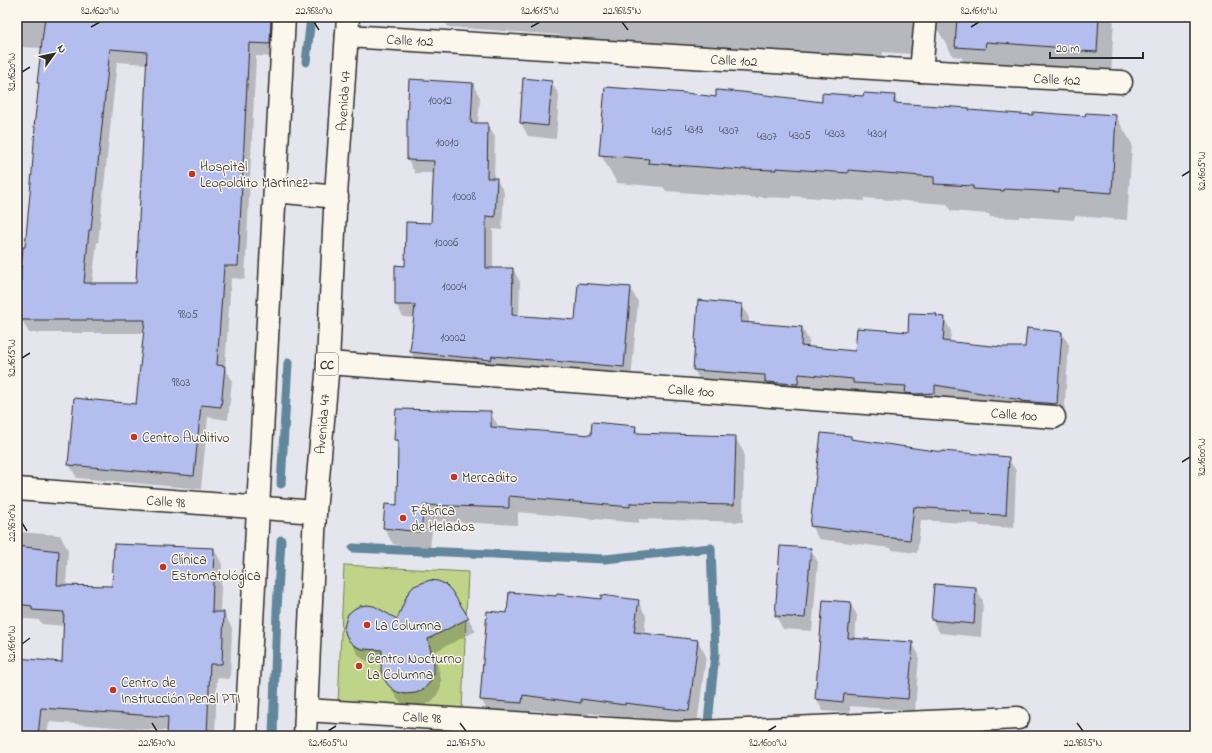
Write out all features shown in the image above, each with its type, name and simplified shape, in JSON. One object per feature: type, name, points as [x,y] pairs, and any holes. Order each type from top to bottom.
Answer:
[{"type":"street","points":[[246,736],[284,17]]},
{"type":"street","points":[[921,71],[926,17]]},
{"type":"street","name":"Calle 102","points":[[347,27],[921,71],[1121,82]]},
{"type":"street","name":"Avenida 47","points":[[305,736],[315,512],[328,362],[336,197],[347,27]]},
{"type":"street","points":[[275,191],[336,197]]},
{"type":"street","name":"Calle 100","points":[[328,362],[1054,417]]},
{"type":"street","name":"Calle 98","points":[[17,489],[315,512]]},
{"type":"street","name":"Calle 98","points":[[306,710],[675,734],[1018,718]]},
{"type":"green space","points":[[344,565],[468,572],[462,710],[338,704]]},
{"type":"building","points":[[45,17],[271,17],[270,44],[249,43],[238,266],[224,266],[217,365],[225,366],[221,407],[201,405],[194,476],[68,465],[74,398],[136,404],[145,320],[21,320],[21,270],[23,247],[25,247],[32,172],[34,127],[39,83],[37,83]],"holes":[[[110,49],[147,52],[136,283],[84,283]]]},
{"type":"building","points":[[957,17],[1099,17],[1097,52],[1066,50],[1066,48],[986,42],[985,49],[955,47]]},
{"type":"building","points":[[523,78],[552,81],[548,126],[520,123]]},
{"type":"building","points":[[409,79],[473,83],[471,123],[488,123],[487,178],[497,178],[495,217],[486,216],[486,268],[513,268],[512,315],[575,320],[578,283],[631,287],[624,367],[492,356],[491,360],[410,352],[415,305],[395,305],[395,265],[405,266],[406,222],[431,223],[434,161],[407,160]]},
{"type":"building","points":[[605,87],[686,93],[716,97],[716,90],[822,102],[822,93],[863,96],[864,93],[895,95],[894,103],[969,108],[969,110],[1033,115],[1033,112],[1085,116],[1086,113],[1116,115],[1112,193],[1059,189],[1059,192],[973,189],[973,186],[934,184],[934,177],[848,170],[848,173],[776,168],[776,170],[742,170],[648,163],[649,159],[599,155]]},
{"type":"building","points":[[698,300],[742,304],[741,322],[802,327],[801,346],[855,351],[857,328],[908,332],[909,313],[937,314],[936,316],[945,317],[943,341],[1002,347],[1025,347],[1027,328],[1062,332],[1057,404],[1021,401],[935,385],[935,393],[916,394],[905,393],[906,386],[853,383],[853,379],[799,374],[798,384],[765,382],[765,375],[693,370]]},
{"type":"building","points":[[396,409],[491,411],[491,427],[591,435],[592,422],[636,426],[635,433],[736,436],[734,505],[630,503],[630,507],[509,496],[509,508],[424,505],[421,532],[383,528],[385,504],[397,505],[398,440],[394,440]]},
{"type":"building","points":[[821,433],[851,436],[851,439],[942,452],[1009,457],[1006,515],[971,514],[971,511],[914,507],[910,540],[883,537],[883,535],[810,526]]},
{"type":"building","points":[[114,544],[214,548],[212,612],[224,612],[222,664],[210,664],[207,736],[167,736],[168,717],[41,708],[38,736],[17,736],[17,658],[62,662],[64,612],[32,610],[32,606],[17,604],[17,546],[59,551],[57,585],[112,586]]},
{"type":"building","points":[[780,546],[811,548],[805,618],[775,616]]},
{"type":"building","points":[[430,580],[445,584],[451,590],[469,618],[428,639],[434,665],[434,673],[430,682],[424,689],[416,693],[406,694],[397,692],[389,686],[384,679],[381,670],[382,650],[362,649],[349,641],[344,628],[346,620],[348,614],[354,609],[367,605],[374,606],[397,619],[408,593],[414,586]]},
{"type":"building","points":[[934,584],[976,587],[974,624],[931,620]]},
{"type":"building","points":[[509,592],[556,596],[557,594],[601,599],[601,595],[639,600],[634,632],[698,640],[689,711],[581,699],[581,703],[523,695],[522,703],[480,700],[487,611],[507,613]]},
{"type":"building","points":[[823,600],[851,602],[848,638],[913,642],[908,699],[844,694],[843,702],[815,699]]},
{"type":"waterway","points":[[306,62],[311,17]]},
{"type":"waterway","points":[[281,484],[288,363]]},
{"type":"waterway","points":[[273,736],[281,540]]},
{"type":"waterway","points":[[353,548],[605,559],[711,548],[715,654],[708,722]]},
{"type":"place","name":"Hospital Leopoldito Martínez","points":[[192,174]]},
{"type":"place","name":"Centro Auditivo","points":[[134,437]]},
{"type":"place","name":"Mercadito","points":[[454,477]]},
{"type":"place","name":"Fábrica de Helados","points":[[403,518]]},
{"type":"place","name":"Clínica Estomatológica","points":[[163,567]]},
{"type":"place","name":"La Columna","points":[[367,625]]},
{"type":"place","name":"Centro Nocturno La Columna","points":[[359,666]]},
{"type":"place","name":"Centro de Instrucción Penal PTI","points":[[113,690]]}]
